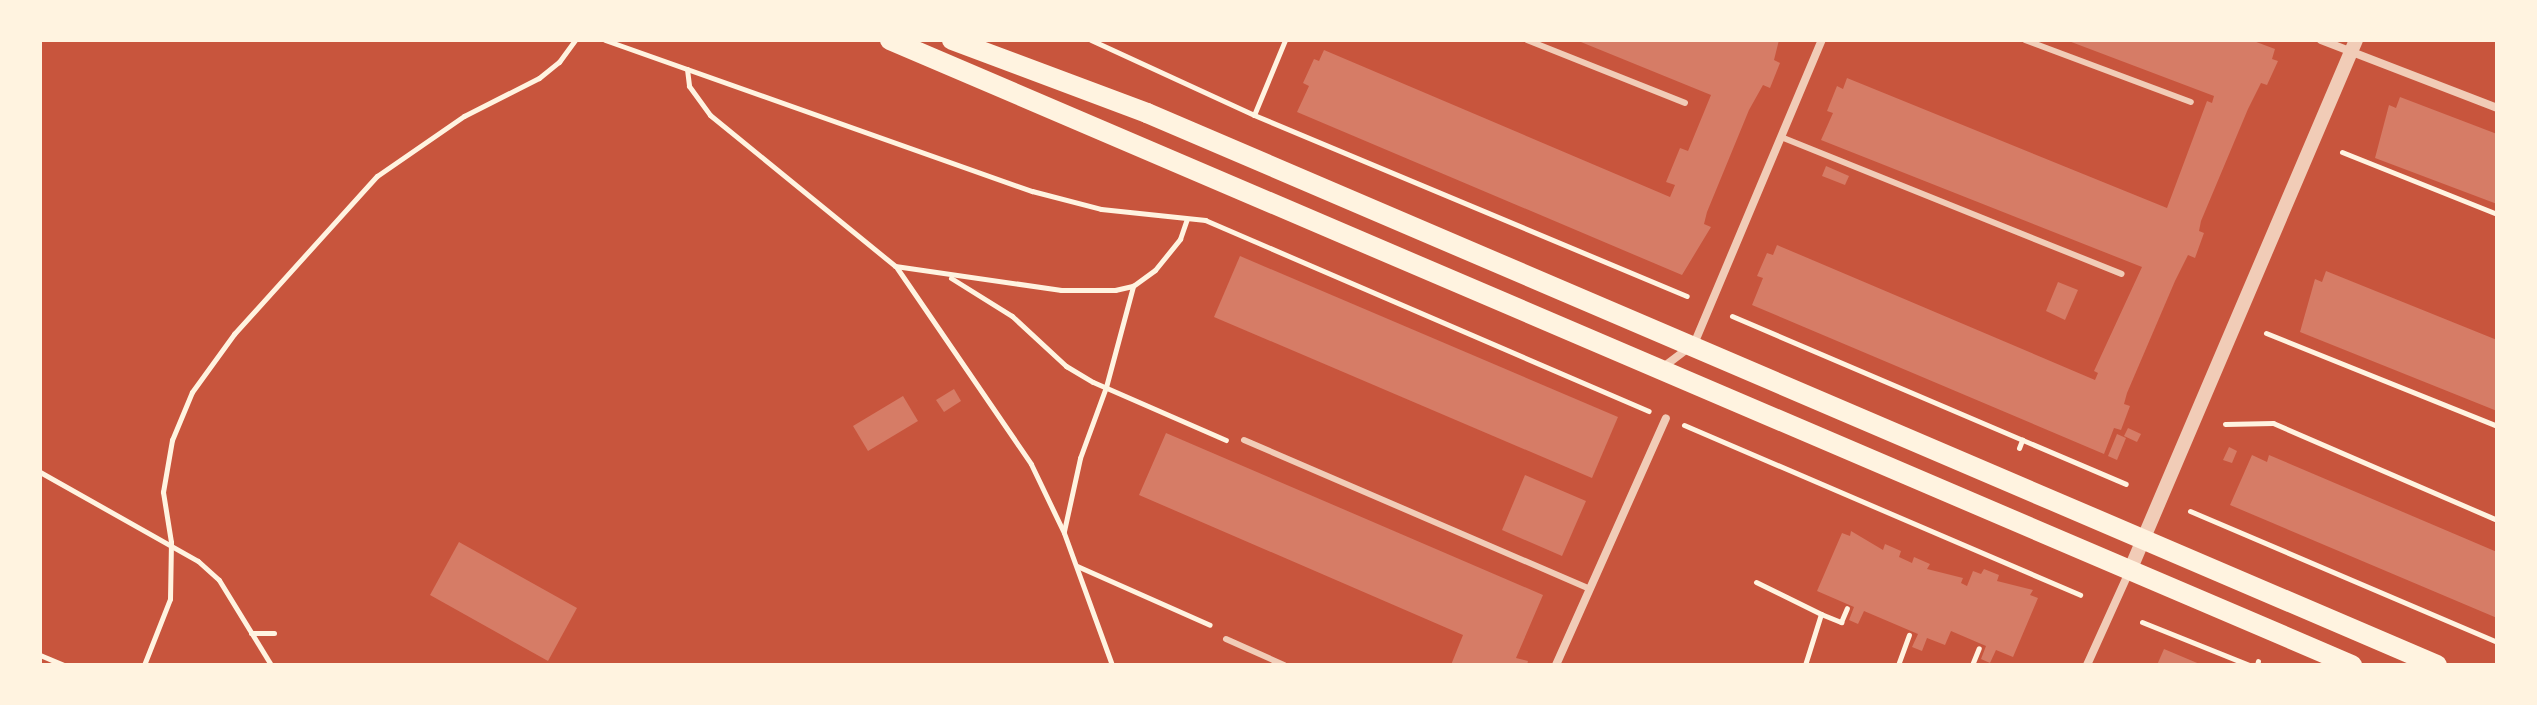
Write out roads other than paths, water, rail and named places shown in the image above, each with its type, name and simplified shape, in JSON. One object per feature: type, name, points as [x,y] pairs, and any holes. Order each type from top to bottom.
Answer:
[{"type":"main road","points":[[890,40],[2352,665]]},
{"type":"main road","points":[[952,40],[1147,113],[1694,344],[2437,665]]},
{"type":"street","points":[[1662,368],[1694,344],[1822,40]]},
{"type":"street","points":[[2321,40],[2353,46],[2497,108]]},
{"type":"street","points":[[2087,665],[2353,46]]},
{"type":"street","points":[[1556,665],[1666,418]]},
{"type":"lane","points":[[1527,40],[1685,103]]},
{"type":"lane","points":[[2025,40],[2191,102]]},
{"type":"lane","points":[[1781,137],[2122,274]]},
{"type":"lane","points":[[1244,440],[1590,589]]},
{"type":"lane","points":[[1226,639],[1284,665]]}]
